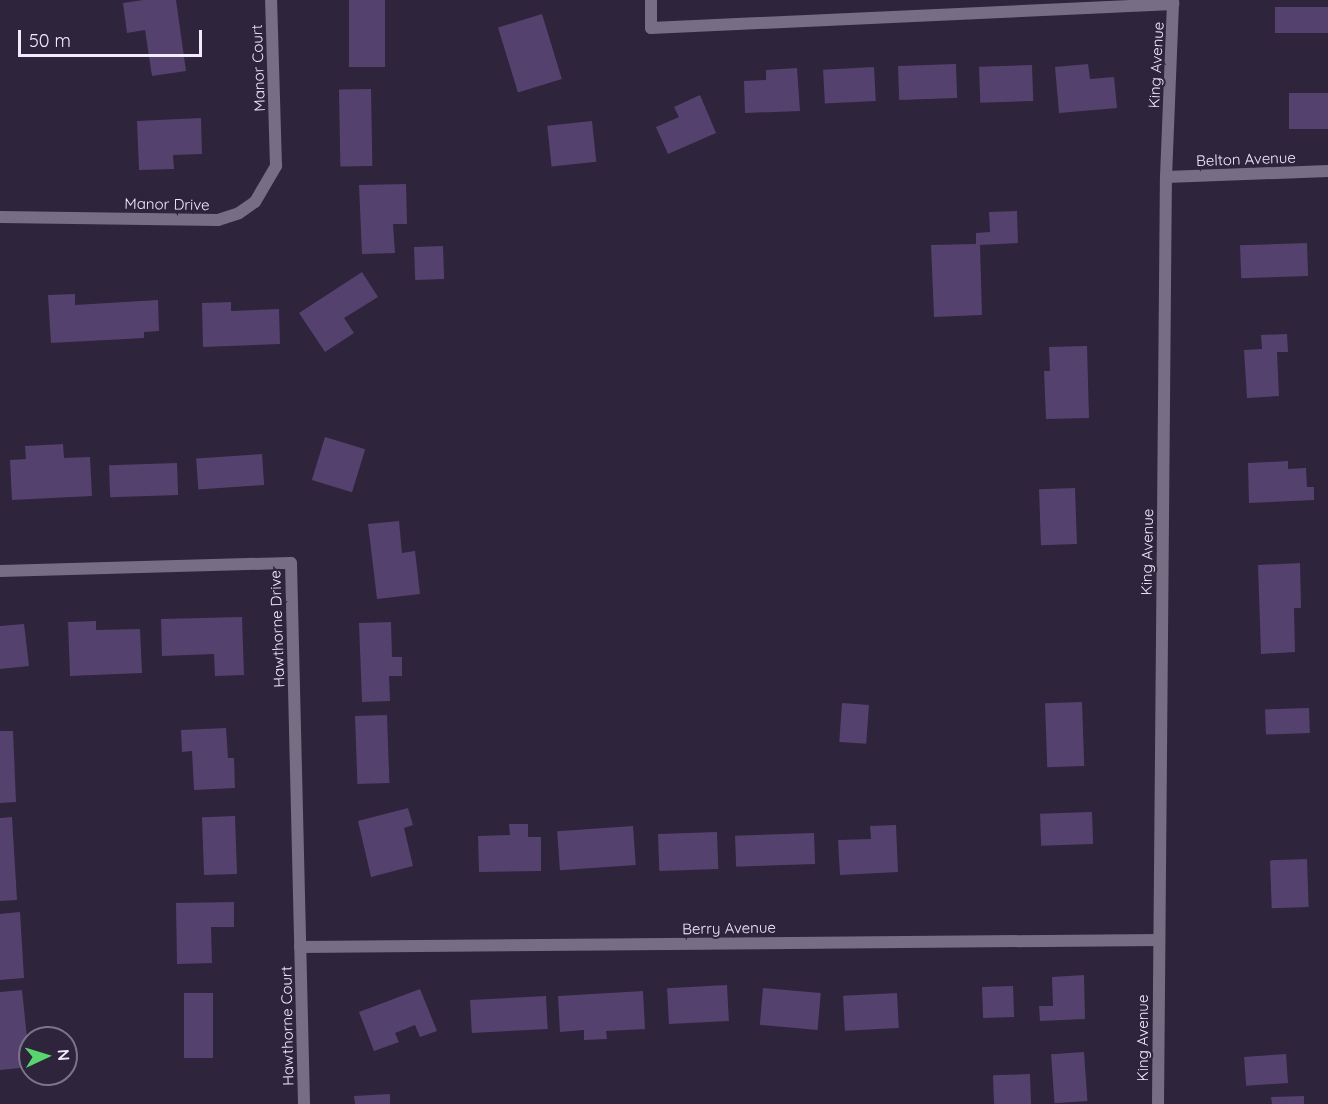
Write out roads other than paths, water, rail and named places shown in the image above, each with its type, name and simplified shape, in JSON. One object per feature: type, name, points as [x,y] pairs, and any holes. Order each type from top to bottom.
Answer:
[{"type":"street","name":"Manor Court","points":[[271,0],[275,134]]},
{"type":"street","points":[[651,0],[651,28],[1173,2]]},
{"type":"street","name":"King Avenue","points":[[1158,1104],[1166,177],[1173,2]]},
{"type":"street","name":"Manor Drive","points":[[0,218],[218,220],[239,213],[255,202],[268,185],[276,166],[275,134]]},
{"type":"street","name":"Belton Avenue","points":[[1166,177],[1328,171]]},
{"type":"street","name":"Hawthorne Drive","points":[[0,570],[291,563],[300,947]]},
{"type":"street","name":"Berry Avenue","points":[[300,947],[1159,940]]},
{"type":"street","name":"Hawthorne Court","points":[[300,947],[304,1104]]}]
